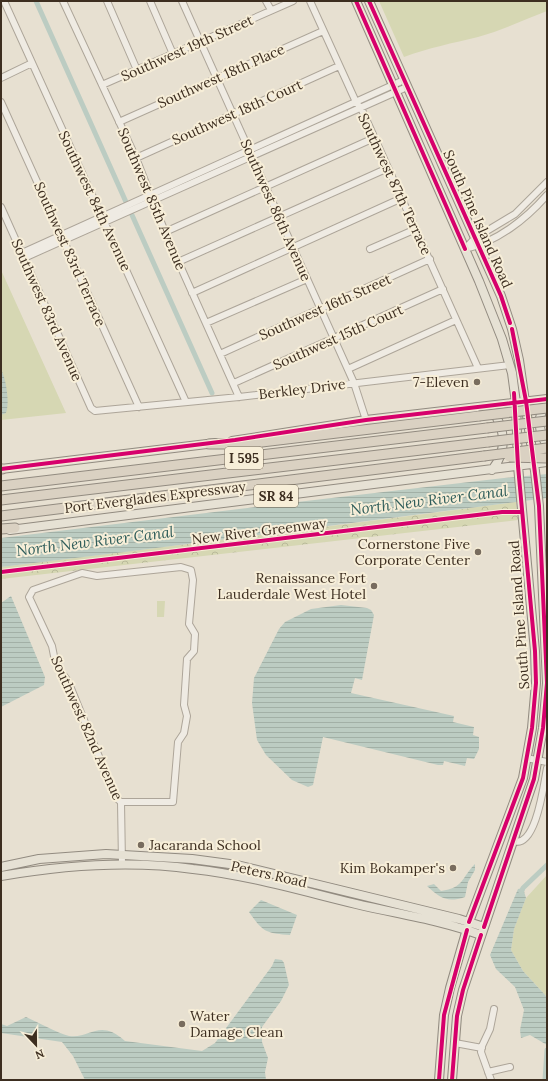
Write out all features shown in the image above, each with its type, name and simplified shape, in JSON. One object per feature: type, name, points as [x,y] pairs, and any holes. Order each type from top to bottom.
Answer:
[{"type":"highway","points":[[209,444],[245,444],[547,408]]},
{"type":"highway","name":"Port Everglades Expressway","points":[[1,486],[547,421]]},
{"type":"highway","points":[[1,500],[547,435]]},
{"type":"highway","name":"Port Everglades Expressway","points":[[1,516],[547,447]]},
{"type":"highway","points":[[484,456],[547,458]]},
{"type":"highway","points":[[1,530],[15,528]]},
{"type":"main road","name":"South Pine Island Road","points":[[356,1],[493,316],[510,365],[516,404],[518,470],[523,508],[536,683],[532,728],[523,778],[468,926],[444,1015],[439,1080]]},
{"type":"main road","name":"South Pine Island Road","points":[[369,1],[501,296],[512,329],[526,401],[539,506],[545,610],[547,683],[543,728],[526,808],[513,841],[483,931],[457,1016],[452,1080]]},
{"type":"main road","points":[[493,316],[499,323],[512,329]]},
{"type":"main road","points":[[1,469],[209,444],[366,420],[516,404],[526,401],[547,399]]},
{"type":"main road","points":[[547,404],[541,411],[539,417],[541,435],[547,447]]},
{"type":"main road","points":[[481,407],[492,410],[496,416],[503,440],[502,455],[492,470]]},
{"type":"main road","name":"SR 84","points":[[15,528],[492,470],[518,470],[534,464],[547,462]]},
{"type":"main road","name":"Peters Road","points":[[1,866],[39,859],[122,854],[192,859],[237,866],[483,931]]},
{"type":"main road","name":"Peters Road","points":[[1,876],[70,866],[122,864],[193,868],[233,875],[468,926]]},
{"type":"main road","points":[[440,1059],[450,1069],[452,1080]]},
{"type":"street","name":"Southwest 84th Avenue","points":[[4,1],[186,402]]},
{"type":"street","name":"Southwest 85th Avenue","points":[[64,1],[136,158],[150,191],[150,198],[239,397]]},
{"type":"street","points":[[106,1],[137,70]]},
{"type":"street","points":[[150,1],[173,54]]},
{"type":"street","name":"Southwest 86th Avenue","points":[[182,1],[292,247],[335,339],[354,383],[366,420]]},
{"type":"street","points":[[266,1],[271,10]]},
{"type":"street","name":"Southwest 19th Street","points":[[102,85],[293,1]]},
{"type":"street","name":"Southwest 87th Terrace","points":[[310,1],[339,66],[402,198],[478,368]]},
{"type":"street","name":"Southwest 18th Place","points":[[119,122],[323,31]]},
{"type":"street","points":[[1,78],[32,64]]},
{"type":"street","name":"Southwest 18th Court","points":[[136,158],[339,66]]},
{"type":"street","points":[[23,255],[405,84]]},
{"type":"street","name":"Southwest 83rd Terrace","points":[[1,102],[139,407]]},
{"type":"street","points":[[165,232],[374,138]]},
{"type":"street","points":[[178,262],[388,168]]},
{"type":"street","points":[[477,242],[515,214],[547,182]]},
{"type":"street","points":[[465,249],[520,221],[547,195]]},
{"type":"street","points":[[192,293],[402,198]]},
{"type":"street","name":"Southwest 83rd Avenue","points":[[1,207],[88,401],[95,411]]},
{"type":"street","points":[[370,249],[416,229]]},
{"type":"street","name":"Southwest 16th Street","points":[[220,354],[430,260]]},
{"type":"street","points":[[206,323],[307,279]]},
{"type":"street","name":"Southwest 15th Court","points":[[234,384],[443,289]]},
{"type":"street","points":[[348,369],[456,320]]},
{"type":"street","name":"Berkley Drive","points":[[95,411],[239,397],[510,365]]},
{"type":"street","name":"Southwest 82nd Avenue","points":[[181,567],[191,570],[193,580],[189,624],[195,634],[194,652],[187,658],[184,705],[187,716],[184,733],[178,742],[173,802],[121,802],[116,798],[68,681],[61,672],[54,656],[52,646],[29,596],[33,590],[82,574],[97,576],[181,567]]},
{"type":"street","points":[[531,612],[545,610]]},
{"type":"street","points":[[537,759],[540,757],[547,758]]},
{"type":"street","points":[[526,758],[547,762]]},
{"type":"street","points":[[513,841],[521,842],[525,840],[533,826],[539,809],[547,768]]},
{"type":"street","name":"Southwest 82nd Avenue","points":[[121,802],[122,864]]},
{"type":"street","points":[[491,1080],[481,1050],[490,1029],[494,1009]]},
{"type":"street","points":[[455,1046],[481,1050]]},
{"type":"street","points":[[488,1072],[510,1066]]},
{"type":"green space","points":[[379,1],[547,1],[547,11],[478,37],[431,48],[404,57]]},
{"type":"green space","points":[[1,270],[66,413],[1,420]]},
{"type":"green space","points":[[516,502],[518,520],[1,579],[1,567]]},
{"type":"green space","points":[[157,601],[165,601],[164,617],[157,617]]},
{"type":"green space","points":[[547,875],[547,997],[523,971],[511,950],[514,929],[526,898]]},
{"type":"water","points":[[1,369],[6,384],[8,403],[6,413],[1,415]]},
{"type":"water","name":"North New River Canal","points":[[547,474],[547,498],[1,567],[1,538],[280,504]]},
{"type":"water","points":[[11,596],[45,677],[44,685],[1,707],[1,603]]},
{"type":"water","points":[[341,605],[367,608],[371,610],[374,615],[362,680],[355,678],[351,693],[454,716],[453,722],[474,727],[473,735],[479,737],[479,749],[474,759],[467,758],[465,766],[444,761],[443,765],[438,765],[323,737],[313,785],[308,787],[292,780],[266,755],[257,740],[252,703],[254,678],[279,629],[285,622],[311,609]]},
{"type":"water","points":[[475,864],[475,870],[468,882],[465,897],[453,900],[444,898],[436,894],[427,886],[434,884],[441,891],[448,890],[458,885]]},
{"type":"water","points":[[523,888],[526,898],[514,929],[511,950],[523,971],[547,997],[547,1045],[530,1035],[521,1038],[520,1030],[524,1010],[515,987],[496,969],[490,955],[518,889]]},
{"type":"water","points":[[261,900],[297,915],[290,935],[270,932],[258,924],[249,912]]},
{"type":"water","points":[[275,959],[282,960],[284,963],[289,985],[281,1001],[262,1027],[262,1042],[268,1058],[265,1072],[266,1080],[85,1080],[73,1056],[62,1042],[1,1033],[1,1024],[7,1026],[26,1017],[69,1036],[83,1035],[102,1030],[116,1034],[125,1041],[202,1051],[215,1043],[272,966]]},
{"type":"waterway","points":[[36,1],[126,202]]},
{"type":"waterway","points":[[132,215],[212,393]]},
{"type":"waterway","points":[[521,893],[523,888],[547,865]]},
{"type":"waterway","points":[[545,1080],[547,1050]]},
{"type":"cycle path","points":[[356,1],[465,249]]},
{"type":"cycle path","points":[[369,1],[501,296],[510,323]]},
{"type":"cycle path","points":[[484,927],[534,779],[543,728],[547,683],[539,506],[526,401],[512,329]]},
{"type":"cycle path","points":[[469,922],[523,778],[532,728],[536,683],[535,651],[518,466],[514,393]]},
{"type":"cycle path","points":[[1,469],[235,440],[366,420],[547,399]]},
{"type":"cycle path","name":"New River Greenway","points":[[1,572],[502,512],[520,512]]},
{"type":"cycle path","points":[[439,1080],[444,1015],[467,930]]},
{"type":"cycle path","points":[[452,1080],[457,1016],[463,990],[481,935]]},
{"type":"place","name":"7-Eleven","points":[[477,382]]},
{"type":"place","name":"Cornerstone Five Corporate Center","points":[[478,552]]},
{"type":"place","name":"Renaissance Fort Lauderdale West Hotel","points":[[374,586]]},
{"type":"place","name":"Jacaranda School","points":[[141,845]]},
{"type":"place","name":"Kim Bokamper's","points":[[453,868]]},
{"type":"place","name":"Water Damage Clean","points":[[182,1024]]}]
